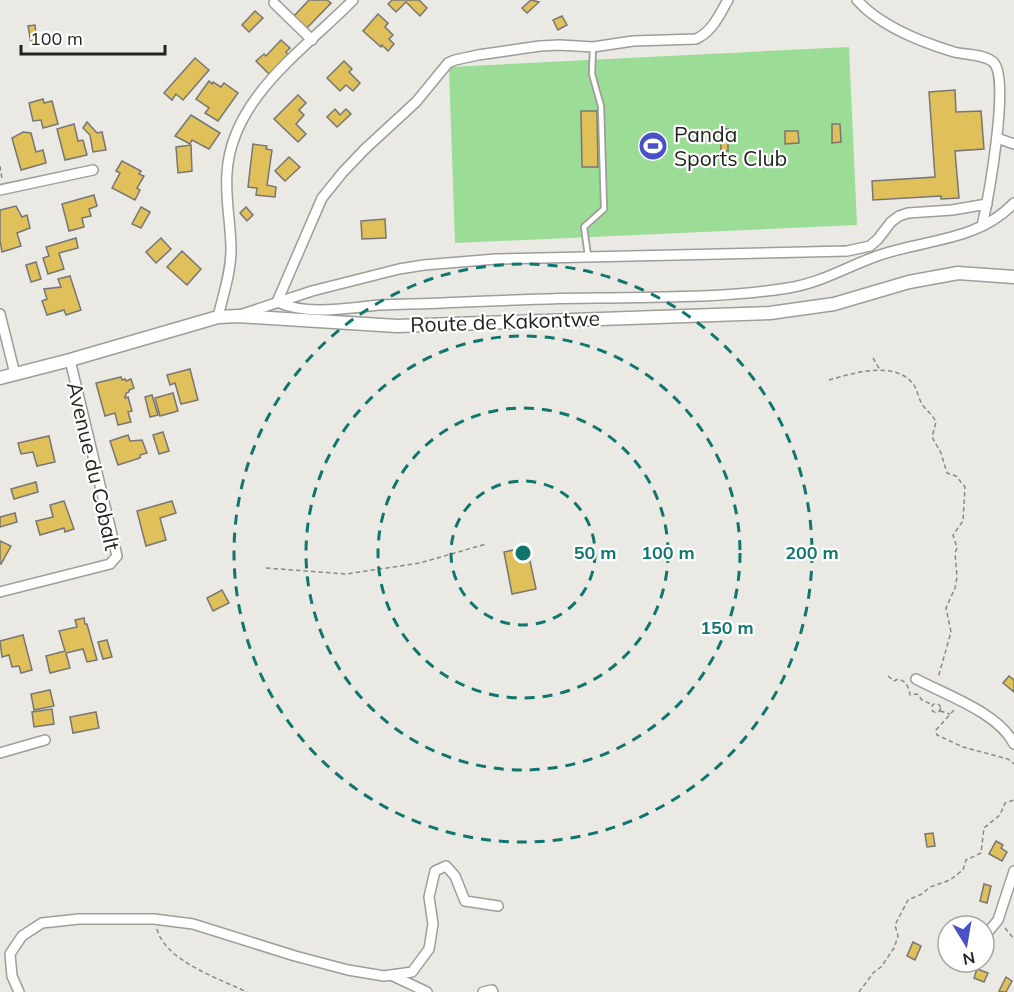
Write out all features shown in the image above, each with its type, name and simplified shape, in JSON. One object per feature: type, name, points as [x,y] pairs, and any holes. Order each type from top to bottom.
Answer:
[{"type":"street","points":[[218,317],[230,270],[231,249],[226,171],[237,132],[258,95],[353,0]]},
{"type":"street","points":[[277,302],[322,198],[365,149],[416,102],[448,63],[477,55],[540,46],[593,47],[633,41],[696,39],[704,36],[715,24],[728,0]]},
{"type":"street","points":[[857,0],[864,8],[888,24],[955,52],[990,60],[994,63],[999,77],[997,138],[982,226]]},
{"type":"street","points":[[274,3],[312,40]]},
{"type":"street","points":[[997,138],[1014,144]]},
{"type":"street","points":[[1,189],[93,170]]},
{"type":"street","points":[[277,302],[291,308],[309,310],[539,299],[728,296],[789,288],[822,280],[879,255],[952,238],[1000,217],[1014,203]]},
{"type":"street","points":[[238,316],[360,278],[416,266],[496,259],[847,251],[870,246],[899,216],[987,204]]},
{"type":"street","name":"Route de Kakontwe","points":[[0,378],[218,317],[238,316],[397,326],[770,313],[834,304],[909,282],[958,273],[1014,278]]},
{"type":"street","points":[[0,314],[15,374]]},
{"type":"street","name":"Avenue du Cobalt","points":[[0,592],[110,564],[117,556],[70,360]]},
{"type":"street","points":[[916,679],[961,701],[1004,729],[1014,744]]},
{"type":"street","points":[[0,753],[45,740]]},
{"type":"street","points":[[19,992],[12,976],[10,954],[22,936],[42,923],[79,919],[154,919],[193,924],[295,956],[348,970],[384,976],[412,972],[429,949],[433,924],[429,897],[435,871],[446,866],[455,876],[465,901],[498,906]]},
{"type":"street","points":[[996,922],[1014,871]]},
{"type":"street","points":[[391,975],[427,992]]},
{"type":"street","points":[[483,992],[492,990],[493,992]]},
{"type":"lane","points":[[588,256],[584,227],[604,209],[601,106],[592,74],[593,47]]},
{"type":"path","points":[[0,166],[1,189]]},
{"type":"path","points":[[873,358],[880,371]]},
{"type":"path","points":[[829,380],[851,374],[880,371],[901,373],[913,384],[924,406],[936,422],[932,436],[941,453],[946,473],[956,476],[965,487],[963,521],[953,535],[957,548],[955,553],[957,576],[955,588],[946,608],[951,632],[938,677],[936,703],[933,705]]},
{"type":"path","points":[[266,568],[346,574],[420,563],[486,544]]},
{"type":"path","points":[[888,676],[894,681],[898,678],[902,680],[909,689],[910,695],[917,694],[922,700],[933,705]]},
{"type":"path","points":[[961,701],[936,730],[938,735],[963,747],[1008,759],[1014,765]]},
{"type":"path","points":[[936,703],[941,707],[939,711]]},
{"type":"path","points":[[933,705],[933,710],[951,714]]},
{"type":"path","points":[[859,992],[894,948],[898,936],[895,925],[908,900],[922,894],[930,887],[950,880],[963,870],[966,860],[981,853],[984,828],[1000,815],[1005,803],[1014,800]]},
{"type":"path","points":[[154,919],[159,940],[173,954],[248,992]]},
{"type":"path","points":[[998,920],[1014,939]]},
{"type":"green space","name":"Panda Sports Club","points":[[849,47],[857,225],[455,243],[449,67]]},
{"type":"building","points":[[309,0],[327,0],[331,3],[307,28],[294,16]]},
{"type":"building","points":[[392,0],[419,0],[427,8],[420,16],[406,2],[396,12],[388,4]]},
{"type":"building","points":[[531,0],[539,2],[527,13],[522,8]]},
{"type":"building","points":[[255,11],[263,18],[249,32],[242,25]]},
{"type":"building","points":[[378,14],[388,23],[385,27],[393,35],[389,39],[394,44],[388,51],[363,31]]},
{"type":"building","points":[[562,16],[567,25],[558,30],[553,20]]},
{"type":"building","points":[[35,25],[37,42],[31,43],[28,26]]},
{"type":"building","points":[[281,40],[290,48],[286,52],[288,55],[269,74],[256,61],[264,54],[266,56]]},
{"type":"building","points":[[195,58],[209,70],[183,100],[176,94],[172,100],[164,93]]},
{"type":"building","points":[[344,61],[352,69],[349,72],[360,83],[353,91],[346,85],[340,91],[327,78]]},
{"type":"building","points":[[209,81],[221,87],[224,83],[238,93],[218,121],[205,113],[209,108],[196,99]]},
{"type":"building","points":[[955,90],[956,112],[981,111],[984,149],[955,151],[959,198],[941,199],[941,196],[873,200],[872,181],[935,177],[929,92]]},
{"type":"building","points":[[298,95],[306,103],[299,110],[304,115],[296,124],[306,134],[298,142],[274,119]]},
{"type":"building","points":[[43,99],[44,103],[52,101],[58,124],[43,128],[41,120],[33,121],[29,103]]},
{"type":"building","points":[[335,109],[340,115],[346,109],[351,114],[337,127],[327,117]]},
{"type":"building","points":[[581,111],[597,111],[598,167],[582,167]]},
{"type":"building","points":[[191,115],[220,133],[209,149],[192,140],[190,144],[175,136]]},
{"type":"building","points":[[87,122],[97,133],[102,132],[106,150],[93,152],[90,135],[83,128]]},
{"type":"building","points":[[74,124],[78,141],[83,140],[87,155],[65,160],[57,129]]},
{"type":"building","points":[[832,124],[840,124],[841,142],[832,143]]},
{"type":"building","points":[[721,129],[728,129],[728,151],[721,151]]},
{"type":"building","points":[[785,131],[798,131],[799,143],[785,144]]},
{"type":"building","points":[[23,132],[31,133],[36,152],[43,150],[46,163],[21,170],[12,138]]},
{"type":"building","points":[[253,144],[267,146],[266,149],[272,150],[267,185],[276,187],[275,197],[256,195],[257,188],[248,187]]},
{"type":"building","points":[[191,145],[192,171],[178,173],[176,147]]},
{"type":"building","points":[[289,157],[300,167],[285,181],[275,171]]},
{"type":"building","points":[[122,161],[141,171],[139,174],[144,176],[137,188],[140,190],[135,200],[112,188],[120,173],[116,171]]},
{"type":"building","points":[[94,195],[97,206],[89,209],[91,216],[82,218],[84,227],[69,231],[62,204]]},
{"type":"building","points":[[16,206],[22,217],[27,215],[30,228],[17,233],[21,246],[2,252],[0,210]]},
{"type":"building","points":[[141,207],[150,212],[141,228],[132,224]]},
{"type":"building","points":[[246,207],[253,215],[247,221],[240,213]]},
{"type":"building","points":[[385,219],[386,238],[362,239],[361,221]]},
{"type":"building","points":[[76,238],[78,248],[59,253],[64,269],[48,274],[43,258],[49,256],[46,247]]},
{"type":"building","points":[[161,238],[171,249],[156,263],[146,252]]},
{"type":"building","points":[[182,251],[201,269],[187,285],[167,267]]},
{"type":"building","points":[[36,262],[41,279],[31,282],[26,265]]},
{"type":"building","points":[[70,276],[81,310],[66,315],[64,310],[47,315],[42,301],[47,299],[44,289],[61,287],[58,279]]},
{"type":"building","points":[[190,369],[198,400],[181,404],[175,383],[170,385],[167,375]]},
{"type":"building","points":[[121,377],[126,381],[131,379],[134,388],[129,390],[125,396],[125,398],[128,397],[132,411],[128,412],[131,422],[118,425],[115,413],[105,416],[96,383]]},
{"type":"building","points":[[173,393],[178,411],[160,416],[155,398]]},
{"type":"building","points":[[152,395],[158,415],[150,417],[145,397]]},
{"type":"building","points":[[163,432],[169,451],[159,454],[153,435]]},
{"type":"building","points":[[128,435],[130,441],[142,440],[147,453],[140,455],[140,458],[118,465],[110,441]]},
{"type":"building","points":[[49,436],[55,462],[37,466],[33,452],[21,454],[18,443]]},
{"type":"building","points":[[36,482],[38,492],[14,499],[11,489]]},
{"type":"building","points":[[64,501],[74,529],[65,532],[64,528],[40,535],[36,521],[53,517],[50,505]]},
{"type":"building","points":[[172,501],[176,513],[160,518],[166,540],[146,546],[137,511]]},
{"type":"building","points":[[15,513],[17,522],[0,527],[0,517]]},
{"type":"building","points":[[0,541],[11,546],[1,564],[0,563]]},
{"type":"building","points":[[527,547],[536,589],[512,594],[504,552]]},
{"type":"building","points":[[222,590],[229,603],[213,611],[207,598]]},
{"type":"building","points":[[84,618],[97,660],[87,662],[83,649],[66,653],[70,668],[50,673],[46,656],[65,651],[59,631],[77,627],[75,620]]},
{"type":"building","points":[[23,635],[32,670],[21,673],[19,666],[12,667],[9,655],[2,657],[0,641]]},
{"type":"building","points":[[107,640],[112,657],[103,659],[98,642]]},
{"type":"building","points":[[1009,676],[1014,680],[1014,692],[1003,683]]},
{"type":"building","points":[[50,690],[54,706],[34,710],[31,694]]},
{"type":"building","points":[[52,709],[54,724],[34,727],[32,712]]},
{"type":"building","points":[[96,712],[99,728],[73,733],[70,717]]},
{"type":"building","points":[[933,833],[935,846],[927,847],[925,834]]},
{"type":"building","points":[[996,841],[1003,845],[1001,848],[1007,852],[1002,861],[989,854]]},
{"type":"building","points":[[984,884],[991,886],[987,903],[980,901]]},
{"type":"building","points":[[913,942],[921,946],[915,960],[907,956]]},
{"type":"building","points":[[975,974],[988,974],[984,982],[974,978]]},
{"type":"building","points":[[1006,977],[1012,981],[1006,992],[999,991]]},
{"type":"place","name":"Panda Sports Club","points":[[653,146]]}]
